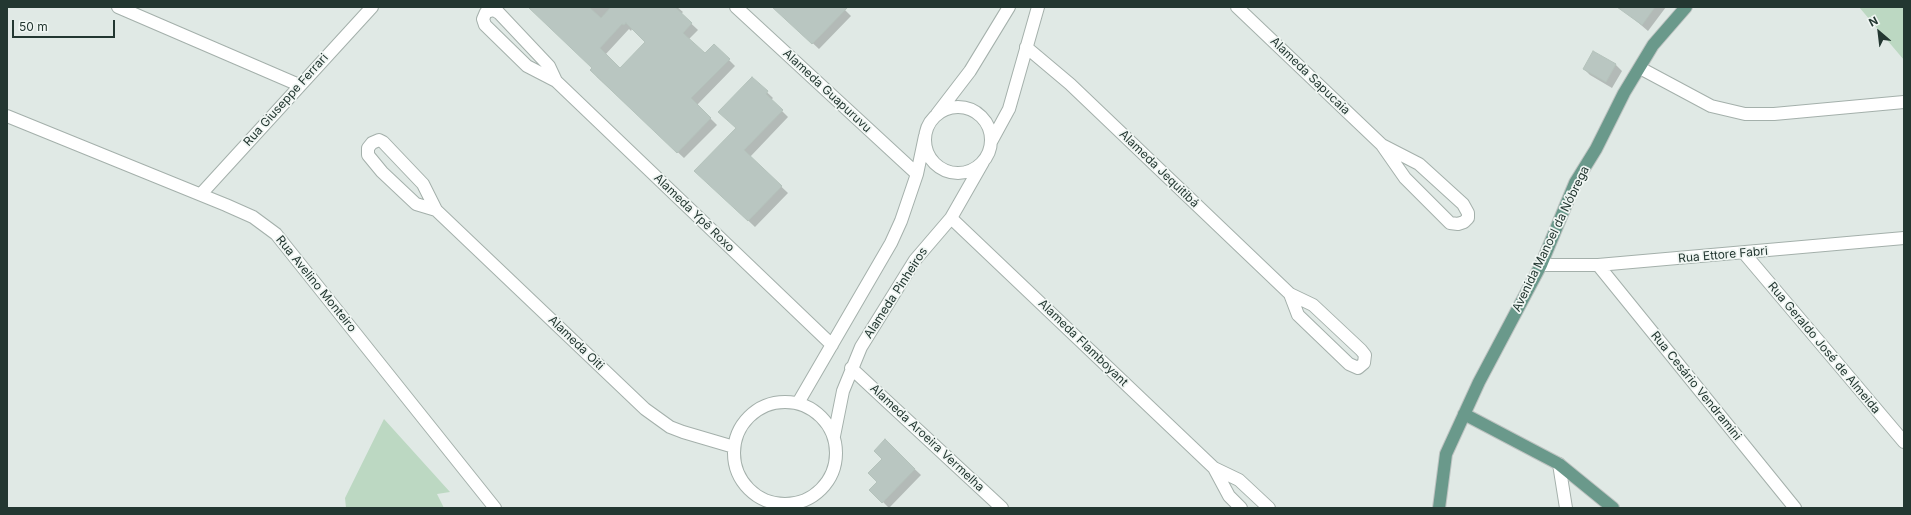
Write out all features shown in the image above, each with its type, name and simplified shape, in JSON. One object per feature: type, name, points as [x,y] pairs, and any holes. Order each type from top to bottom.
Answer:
[{"type":"main road","name":"Avenida Manoel da Nóbrega","points":[[1439,508],[1446,454],[1464,414],[1541,265],[1575,183],[1596,149],[1624,93],[1653,45],[1686,7]]},
{"type":"main road","points":[[1464,414],[1510,440],[1559,464],[1613,508]]},
{"type":"street","points":[[118,7],[299,85]]},
{"type":"street","name":"Rua Giuseppe Ferrari","points":[[201,194],[299,85],[372,7]]},
{"type":"street","name":"Alameda Guapuruvu","points":[[736,7],[917,174]]},
{"type":"street","points":[[798,403],[891,243],[901,221],[917,174],[928,126],[970,71],[1009,7]]},
{"type":"street","points":[[991,142],[1009,110],[1038,7]]},
{"type":"street","name":"Alameda Sapucaia","points":[[1237,7],[1382,145],[1406,178],[1450,223],[1458,224],[1464,222],[1468,218],[1468,213],[1463,204],[1419,164],[1382,145]]},
{"type":"street","name":"Alameda Ypê Roxo","points":[[556,82],[549,66],[499,13],[494,10],[486,12],[483,19],[492,32],[527,66],[556,82],[832,345]]},
{"type":"street","name":"Alameda Jequitibá","points":[[1026,47],[1070,84],[1290,294],[1313,305],[1365,355],[1364,363],[1358,368],[1349,364],[1298,315],[1290,294]]},
{"type":"street","points":[[1640,68],[1711,106],[1745,114],[1788,113],[1904,102]]},
{"type":"street","points":[[926,136],[926,147],[936,164],[945,170],[955,173],[965,172],[975,168],[983,162],[989,152],[991,142],[990,131],[985,121],[977,113],[966,108],[950,109],[935,117]]},
{"type":"street","name":"Rua Avelino Monteiro","points":[[7,116],[201,194],[253,217],[276,234],[284,242],[496,508]]},
{"type":"street","name":"Alameda Oiti","points":[[436,210],[416,204],[382,172],[368,155],[368,148],[372,143],[379,140],[382,142],[423,184],[436,210],[657,419],[683,432],[734,447]]},
{"type":"street","name":"Alameda Pinheiros","points":[[834,436],[842,391],[851,368],[870,330],[915,260],[951,218],[983,162]]},
{"type":"street","name":"Alameda Flamboyant","points":[[951,218],[1214,468],[1239,480],[1269,508]]},
{"type":"street","name":"Rua Ettore Fabri","points":[[1541,265],[1598,265],[1904,238]]},
{"type":"street","name":"Rua Geraldo José de Almeida","points":[[1744,253],[1904,442]]},
{"type":"street","name":"Rua Cesário Vendramini","points":[[1598,265],[1795,508]]},
{"type":"street","name":"Alameda Aroeira Vermelha","points":[[851,368],[1002,508]]},
{"type":"street","points":[[781,401],[798,403],[814,410],[826,421],[834,436],[837,453],[832,474],[827,484],[815,496],[800,505],[783,505],[766,502],[752,493],[740,480],[734,464],[734,447],[739,430],[749,416],[764,406],[781,401]]},
{"type":"street","points":[[1559,464],[1566,508]]},
{"type":"street","name":"Alameda Flamboyant","points":[[1214,468],[1229,496],[1241,508]]},
{"type":"green space","points":[[1859,7],[1904,7],[1904,60]]},
{"type":"green space","points":[[384,419],[450,492],[437,494],[444,508],[346,508],[345,498]]},
{"type":"building","points":[[528,7],[589,7],[601,18],[611,7],[675,7],[692,23],[683,33],[705,53],[714,44],[730,59],[691,98],[711,118],[677,153],[590,70],[592,68]],"holes":[[[626,23],[645,42],[620,68],[600,48],[622,24],[624,25]]]},
{"type":"building","points":[[772,7],[848,7],[812,44]]},
{"type":"building","points":[[1617,7],[1655,7],[1642,25]]},
{"type":"building","points":[[1593,51],[1616,64],[1606,82],[1583,69]]},
{"type":"building","points":[[752,77],[768,91],[766,94],[783,110],[744,150],[782,186],[748,221],[694,171],[736,128],[718,112]]},
{"type":"building","points":[[885,439],[915,469],[882,503],[869,490],[877,482],[868,473],[882,459],[874,451]]}]
